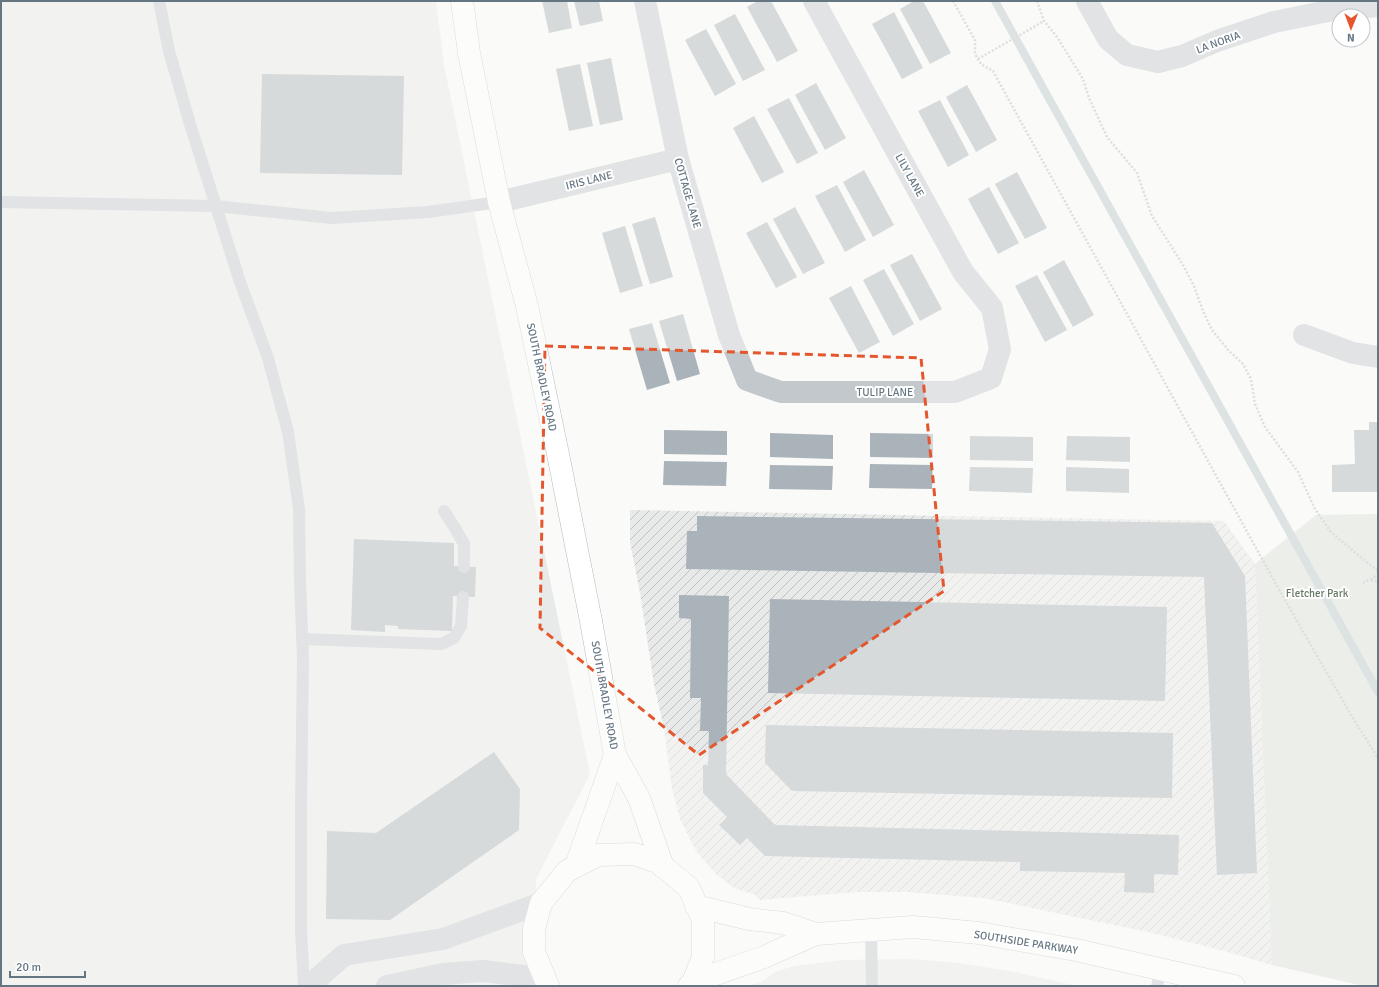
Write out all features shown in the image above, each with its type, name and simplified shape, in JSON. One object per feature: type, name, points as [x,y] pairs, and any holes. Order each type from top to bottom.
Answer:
[{"type":"street","name":"SOUTH BRADLEY ROAD","points":[[462,1],[469,53],[499,202],[526,306],[558,452],[591,621],[615,756],[639,798],[663,867]]},
{"type":"street","name":"COTTAGE LANE","points":[[645,1],[678,159],[729,335],[748,380]]},
{"type":"street","name":"LILY LANE","points":[[814,1],[963,272],[992,308],[1000,349]]},
{"type":"street","name":"LA NORIA","points":[[1087,1],[1108,39],[1127,55],[1158,62],[1182,56],[1217,40],[1274,22],[1333,10],[1378,6]]},
{"type":"street","name":"IRIS LANE","points":[[499,202],[678,159]]},
{"type":"street","points":[[1304,335],[1353,353],[1378,357]]},
{"type":"street","name":"TULIP LANE","points":[[748,380],[781,392],[955,392],[991,378],[1000,349]]},
{"type":"street","name":"SOUTH BRADLEY ROAD","points":[[576,866],[615,756]]},
{"type":"street","points":[[548,986],[534,952],[534,929],[541,903],[567,871],[576,866],[598,855],[634,854],[658,862],[689,888],[703,920],[703,957],[691,984]]},
{"type":"street","points":[[309,986],[344,955],[443,939],[541,903]]},
{"type":"street","name":"SOUTHSIDE PARKWAY","points":[[696,906],[749,919],[783,922],[816,934]]},
{"type":"street","name":"SOUTHSIDE PARKWAY","points":[[691,984],[764,957],[816,934],[913,927],[979,933],[1076,950],[1159,978],[1234,986]]},
{"type":"street","points":[[386,986],[443,974],[483,971],[524,976],[548,986]]},
{"type":"lane","points":[[159,1],[169,51],[215,206],[240,282],[268,358],[288,432],[299,508],[303,658],[301,882],[304,986]]},
{"type":"lane","points":[[1,202],[215,206],[332,218],[428,212],[499,202]]},
{"type":"lane","points":[[444,511],[464,544],[464,566]]},
{"type":"lane","points":[[302,639],[441,644],[454,638],[461,626],[463,597]]},
{"type":"lane","points":[[871,930],[872,986]]},
{"type":"path","points":[[953,1],[975,40],[975,53],[978,59],[981,64],[993,71],[1272,577],[1350,715],[1378,758]]},
{"type":"path","points":[[1037,1],[1044,21],[1083,79],[1089,98],[1107,137],[1137,173],[1152,216],[1183,265],[1194,286],[1212,330],[1229,351],[1244,364],[1251,379],[1256,404],[1265,427],[1298,472],[1315,509],[1331,532],[1378,571]]},
{"type":"path","points":[[978,59],[1044,21]]},
{"type":"path","points":[[1363,583],[1378,575]]},
{"type":"path","points":[[1370,579],[1378,582]]},
{"type":"highlighted area","points":[[545,346],[921,358],[944,591],[699,755],[540,628]]},
{"type":"shaded area","points":[[1,1],[436,1],[444,65],[590,774],[536,879],[539,986],[1,986]]},
{"type":"shaded area","points":[[630,510],[1224,521],[1255,564],[1272,965],[1217,949],[1143,931],[984,898],[906,892],[857,892],[760,900],[755,895],[734,888],[715,873],[696,851],[680,819],[672,789],[664,729],[654,684],[640,593],[630,542]]},
{"type":"shaded area","points":[[910,959],[959,963],[1015,972],[1077,986],[745,986],[759,983],[775,972],[794,966],[842,960]]},
{"type":"green space","name":"Fletcher Park","points":[[1378,514],[1378,986],[1364,986],[1272,965],[1255,564],[1316,515]]},
{"type":"building","points":[[542,1],[567,1],[572,28],[549,33]]},
{"type":"building","points":[[574,1],[599,1],[603,21],[580,26]]},
{"type":"building","points":[[758,1],[771,1],[798,51],[777,62],[747,7]]},
{"type":"building","points":[[914,1],[923,1],[951,53],[930,64],[900,9]]},
{"type":"building","points":[[894,12],[923,68],[902,79],[872,24]]},
{"type":"building","points":[[735,14],[765,70],[743,81],[714,25]]},
{"type":"building","points":[[706,29],[736,84],[715,96],[685,40]]},
{"type":"building","points":[[611,58],[623,120],[600,125],[587,63]]},
{"type":"building","points":[[580,64],[593,126],[569,131],[556,69]]},
{"type":"building","points":[[262,74],[404,76],[402,175],[260,173]]},
{"type":"building","points":[[816,83],[846,138],[825,150],[795,95]]},
{"type":"building","points":[[967,85],[997,140],[976,152],[946,97]]},
{"type":"building","points":[[789,98],[818,153],[797,164],[767,109]]},
{"type":"building","points":[[940,100],[969,155],[948,167],[918,111]]},
{"type":"building","points":[[754,116],[784,172],[762,183],[733,128]]},
{"type":"building","points":[[864,170],[894,225],[873,237],[843,182]]},
{"type":"building","points":[[1017,172],[1047,228],[1025,239],[995,184]]},
{"type":"building","points":[[837,185],[866,240],[845,252],[815,196]]},
{"type":"building","points":[[989,187],[1019,243],[998,254],[968,199]]},
{"type":"building","points":[[795,207],[825,263],[803,274],[773,219]]},
{"type":"building","points":[[655,217],[673,277],[650,284],[632,224]]},
{"type":"building","points":[[767,222],[797,277],[776,288],[746,233]]},
{"type":"building","points":[[625,226],[643,286],[620,293],[602,233]]},
{"type":"building","points":[[912,254],[942,309],[920,321],[890,265]]},
{"type":"building","points":[[1064,260],[1094,315],[1073,327],[1043,272]]},
{"type":"building","points":[[884,269],[914,324],[893,336],[863,280]]},
{"type":"building","points":[[1037,275],[1067,330],[1045,342],[1015,286]]},
{"type":"building","points":[[851,286],[880,342],[859,353],[829,298]]},
{"type":"building","points":[[683,314],[700,374],[677,381],[659,321]]},
{"type":"building","points":[[652,323],[670,383],[647,390],[629,329]]},
{"type":"building","points":[[1369,422],[1378,422],[1378,492],[1332,492],[1332,465],[1355,464],[1354,430],[1369,430]]},
{"type":"building","points":[[664,430],[727,431],[727,455],[664,454]]},
{"type":"building","points":[[770,433],[833,435],[833,459],[770,457]]},
{"type":"building","points":[[870,433],[933,434],[933,458],[870,457]]},
{"type":"building","points":[[970,436],[1033,437],[1033,461],[970,460]]},
{"type":"building","points":[[1067,436],[1130,437],[1130,462],[1066,460]]},
{"type":"building","points":[[664,461],[727,462],[726,486],[663,485]]},
{"type":"building","points":[[870,464],[933,465],[932,489],[869,488]]},
{"type":"building","points":[[770,465],[833,466],[832,490],[769,489]]},
{"type":"building","points":[[970,467],[1033,468],[1032,493],[969,491]]},
{"type":"building","points":[[1066,467],[1129,469],[1129,493],[1066,491]]},
{"type":"building","points":[[697,516],[1212,523],[1245,576],[1257,873],[1217,875],[1204,577],[686,569],[687,531],[697,531]]},
{"type":"building","points":[[354,539],[454,543],[454,566],[476,567],[475,597],[453,596],[452,631],[398,629],[398,626],[385,625],[385,632],[351,630]]},
{"type":"building","points":[[679,595],[729,596],[726,774],[775,825],[1179,835],[1178,875],[1154,874],[1154,893],[1124,892],[1125,873],[1020,871],[1020,862],[765,856],[747,838],[740,845],[719,825],[727,817],[703,793],[703,765],[708,765],[709,731],[700,731],[701,698],[690,698],[691,619],[679,618]]},
{"type":"building","points":[[770,599],[1167,607],[1165,701],[768,693]]},
{"type":"building","points":[[766,725],[1173,733],[1172,798],[792,791],[765,763]]},
{"type":"building","points":[[494,752],[520,789],[519,830],[390,920],[326,919],[327,831],[376,833]]},
{"type":"waterway","points":[[995,1],[1378,692]]}]
